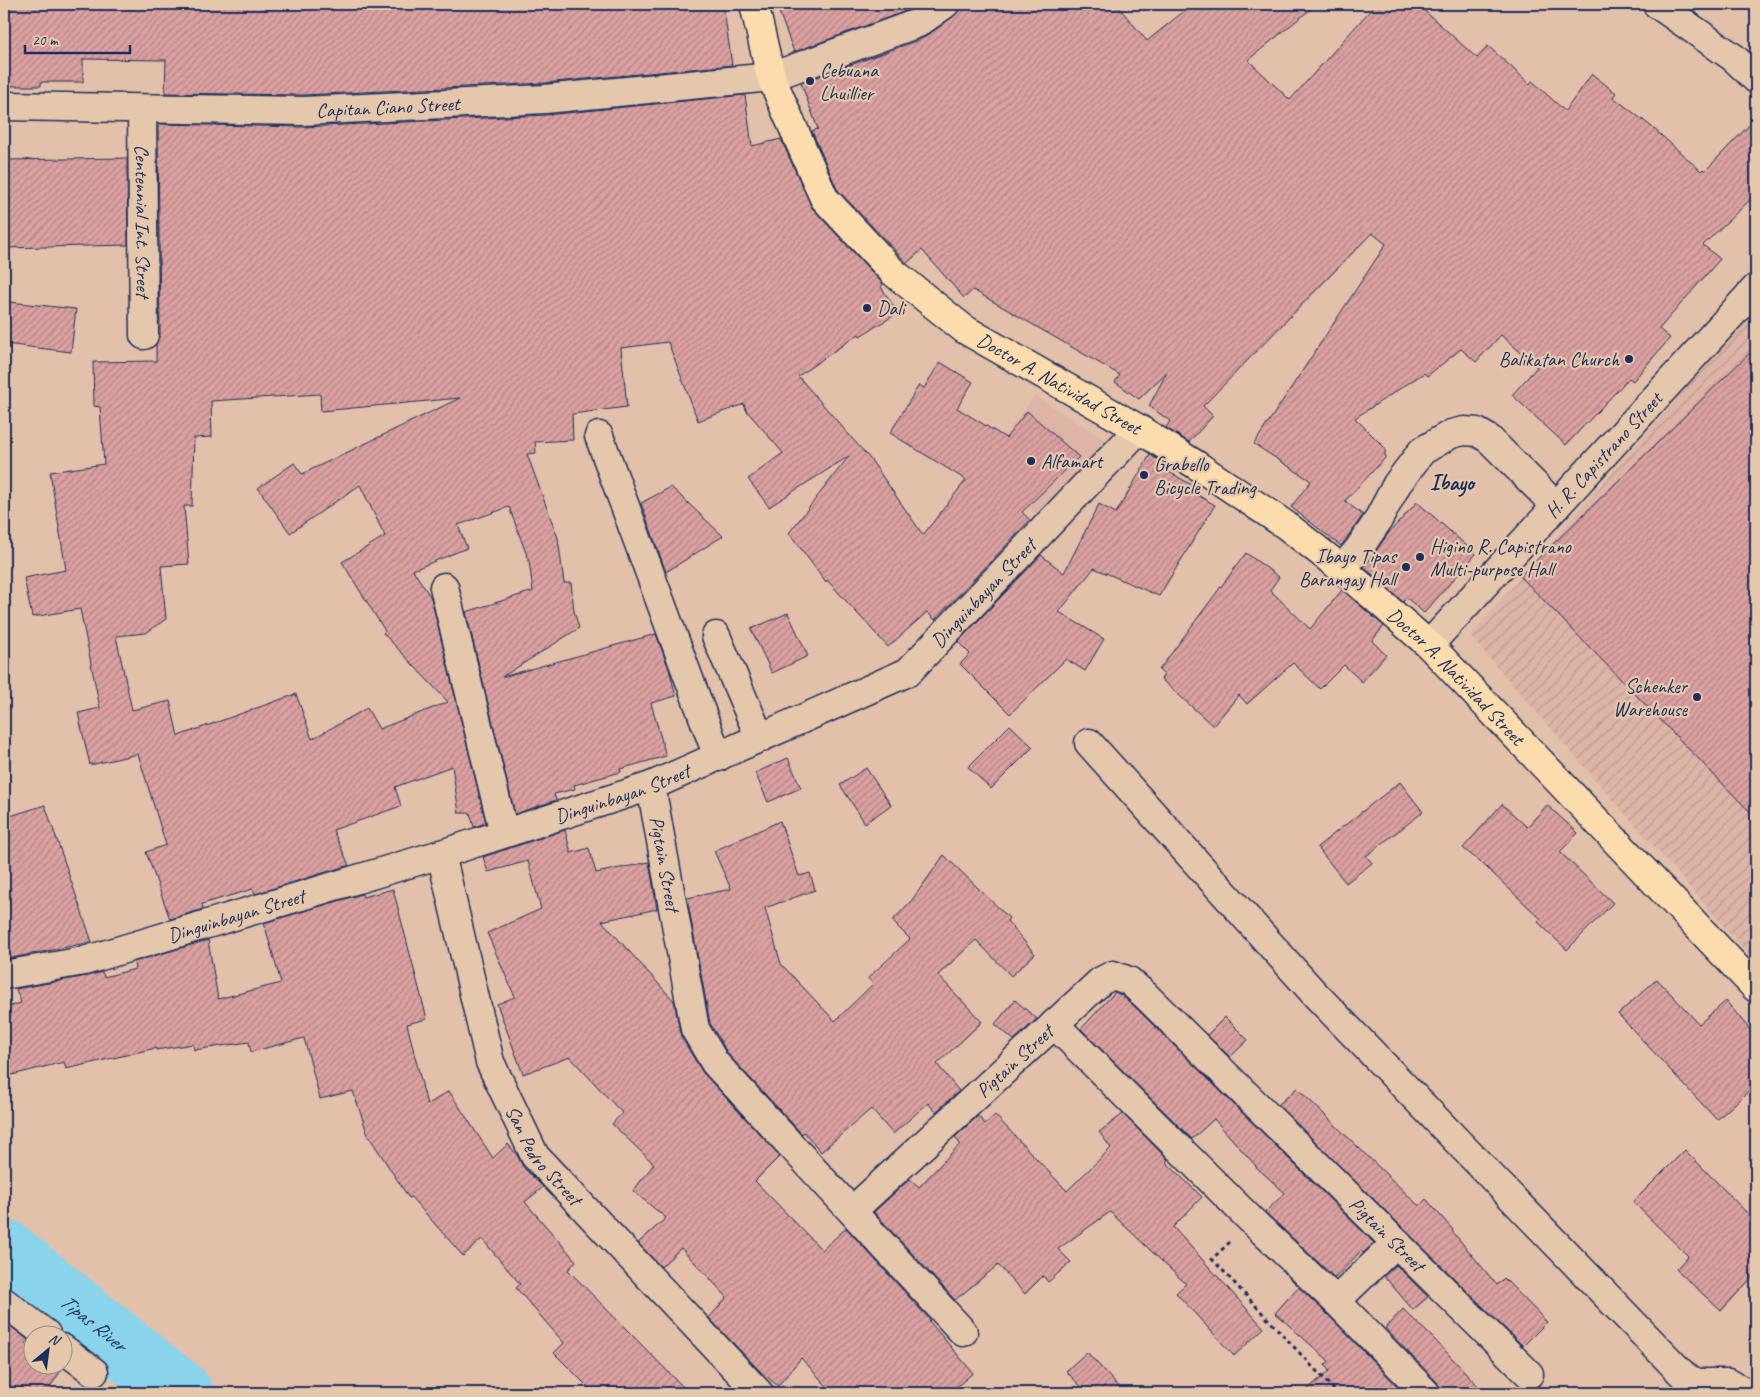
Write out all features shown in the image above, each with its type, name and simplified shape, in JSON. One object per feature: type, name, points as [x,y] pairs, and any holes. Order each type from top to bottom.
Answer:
[{"type":"main road","name":"Doctor A. Natividad Street","points":[[754,4],[772,77],[824,198],[893,272],[964,329],[1139,429],[1198,466],[1287,526],[1342,569],[1429,645],[1756,988]]},
{"type":"street","name":"Capitan Ciano Street","points":[[4,106],[304,111],[546,98],[772,77],[918,22],[944,4]]},
{"type":"street","points":[[1657,4],[1734,58],[1756,79]]},
{"type":"street","name":"Centennial Int. Street","points":[[142,108],[144,335]]},
{"type":"street","name":"H. R. Capistrano Street","points":[[1429,645],[1756,288]]},
{"type":"street","name":"Dinguinbayan Street","points":[[4,975],[84,961],[441,854],[651,786],[908,672],[1139,429]]},
{"type":"street","points":[[1342,569],[1378,522],[1397,484],[1422,452],[1450,434],[1464,431],[1477,432],[1489,439],[1556,506]]},
{"type":"street","points":[[598,436],[718,756]]},
{"type":"street","points":[[444,587],[504,833]]},
{"type":"street","points":[[716,636],[760,738]]},
{"type":"street","points":[[1089,743],[1314,993],[1687,1388],[1729,1383],[1746,1393]]},
{"type":"street","name":"Pigtain Street","points":[[651,786],[695,1029],[715,1063],[852,1211],[1101,981],[1114,975],[1128,981],[1397,1242],[1529,1374]]},
{"type":"street","name":"San Pedro Street","points":[[441,854],[490,1062],[534,1156],[759,1393]]},
{"type":"street","points":[[1054,1024],[1251,1220],[1336,1301],[1426,1393]]},
{"type":"street","points":[[852,1211],[963,1332]]},
{"type":"street","points":[[1336,1301],[1397,1242]]},
{"type":"street","points":[[4,1302],[33,1324]]},
{"type":"street","points":[[72,1356],[94,1372]]},
{"type":"path","points":[[1251,1220],[1212,1260],[1337,1393]]},
{"type":"shaded area","points":[[1756,308],[1756,963],[1470,636]]},
{"type":"shaded area","points":[[1035,396],[1115,446],[1041,519],[981,466]]},
{"type":"building","points":[[4,4],[723,4],[732,65],[544,83],[303,95],[165,93],[166,60],[83,59],[83,82],[41,82],[41,86],[4,86]]},
{"type":"building","points":[[776,4],[918,4],[911,9],[794,52]]},
{"type":"building","points":[[960,4],[1116,4],[1147,41],[1193,4],[1317,4],[1248,60],[1290,100],[1376,4],[1417,4],[1477,58],[1488,46],[1530,84],[1532,81],[1565,111],[1592,74],[1616,93],[1613,97],[1652,127],[1701,171],[1703,169],[1705,171],[1756,118],[1756,194],[1703,245],[1720,259],[1659,329],[1670,338],[1633,381],[1629,378],[1566,445],[1512,395],[1537,367],[1501,335],[1476,362],[1461,349],[1427,376],[1424,373],[1355,418],[1385,448],[1385,458],[1345,501],[1363,515],[1341,546],[1291,507],[1311,481],[1254,444],[1386,244],[1372,233],[1203,406],[1213,416],[1189,442],[1166,428],[1170,421],[1149,406],[1167,372],[1139,399],[1115,382],[1120,375],[973,290],[964,298],[922,250],[907,263],[837,189],[812,131],[818,129],[801,83],[924,38],[954,16],[959,11]]},
{"type":"building","points":[[745,95],[752,146],[781,139],[812,208],[883,284],[881,287],[898,313],[860,336],[859,334],[798,376],[871,460],[923,535],[966,480],[890,433],[919,385],[924,388],[940,362],[973,382],[957,408],[1006,438],[1027,411],[1079,457],[1022,512],[1030,520],[935,620],[927,612],[888,647],[827,580],[826,582],[789,533],[849,456],[769,507],[748,479],[783,453],[746,410],[744,404],[698,421],[668,342],[621,348],[627,407],[572,414],[573,440],[535,442],[536,453],[527,454],[558,538],[564,583],[571,583],[574,611],[579,628],[502,677],[656,634],[669,669],[676,696],[651,703],[666,756],[620,769],[621,772],[574,785],[575,789],[554,794],[556,800],[515,814],[466,612],[533,591],[529,561],[509,507],[458,525],[467,548],[413,570],[431,598],[486,823],[474,827],[470,813],[459,813],[452,766],[395,787],[401,806],[333,830],[349,865],[255,894],[253,889],[202,904],[203,909],[170,919],[146,852],[166,845],[138,754],[90,765],[78,713],[100,708],[80,609],[32,617],[24,578],[66,570],[50,472],[104,464],[100,407],[94,406],[93,362],[156,361],[156,344],[160,335],[158,124],[304,127],[546,115]],"holes":[[[320,394],[321,411],[460,398],[302,474],[294,463],[258,488],[290,533],[360,485],[385,536],[342,562],[385,631],[383,633],[448,702],[379,729],[367,708],[312,739],[296,694],[178,736],[170,701],[132,710],[116,636],[146,633],[166,619],[161,566],[189,564],[184,506],[192,506],[194,438],[212,437],[211,401]]]},
{"type":"building","points":[[127,158],[128,245],[4,248],[4,160]]},
{"type":"building","points":[[9,302],[76,309],[71,352],[5,344]]},
{"type":"building","name":"Schenker Warehouse","points":[[1756,347],[1756,818],[1520,576]]},
{"type":"building","points":[[1150,455],[1168,465],[1164,469],[1197,488],[1194,493],[1215,505],[1159,596],[1094,568],[1059,612],[1104,639],[1085,671],[1066,659],[1010,714],[960,664],[970,654],[958,642],[1041,555],[1064,573],[1099,504],[1116,513]]},
{"type":"building","points":[[671,487],[723,536],[666,572],[641,503]]},
{"type":"building","name":"Higino R. Capistrano Multi-purpose Hall","points":[[1417,502],[1476,554],[1424,613],[1407,598],[1403,602],[1364,567],[1388,534]]},
{"type":"building","points":[[1246,553],[1279,577],[1270,590],[1310,629],[1342,590],[1384,626],[1372,641],[1386,655],[1362,682],[1344,665],[1320,689],[1293,663],[1247,704],[1239,695],[1213,726],[1161,679],[1164,675],[1159,670]]},
{"type":"building","points":[[788,613],[808,656],[772,673],[751,629]]},
{"type":"building","points":[[1010,725],[1033,747],[991,789],[968,767]]},
{"type":"building","points":[[788,758],[801,788],[768,802],[755,773]]},
{"type":"building","points":[[866,768],[891,805],[865,823],[840,785]]},
{"type":"building","points":[[1400,782],[1423,812],[1366,856],[1372,863],[1346,883],[1317,847]]},
{"type":"building","points":[[1502,804],[1527,827],[1547,805],[1578,833],[1560,852],[1613,903],[1567,950],[1538,922],[1541,919],[1463,848]]},
{"type":"building","points":[[45,805],[92,942],[6,959],[4,952],[4,818]]},
{"type":"building","points":[[780,821],[799,876],[810,873],[815,890],[765,908],[781,964],[835,1021],[873,984],[868,978],[910,939],[892,921],[912,900],[944,855],[1009,918],[1007,921],[1035,954],[1011,976],[976,940],[938,975],[982,1022],[937,1064],[959,1091],[936,1112],[928,1103],[893,1134],[871,1109],[821,1152],[728,1054],[710,1023],[687,898],[731,889],[714,851]]},
{"type":"building","points":[[565,830],[571,853],[589,848],[596,873],[649,862],[657,909],[602,921],[674,1001],[681,1037],[703,1073],[780,1156],[755,1181],[822,1250],[846,1228],[930,1320],[973,1373],[949,1393],[833,1393],[801,1358],[778,1386],[760,1371],[709,1318],[727,1297],[681,1248],[661,1267],[638,1243],[666,1218],[633,1191],[654,1164],[612,1124],[622,1113],[570,1057],[523,1074],[497,1004],[515,997],[487,933],[541,909],[528,861],[488,872],[483,857]]},
{"type":"building","points":[[393,889],[427,1019],[407,1024],[427,1105],[449,1091],[493,1158],[508,1144],[517,1155],[523,1167],[543,1187],[525,1202],[576,1261],[568,1270],[689,1393],[594,1393],[554,1353],[564,1343],[516,1288],[520,1284],[482,1239],[463,1256],[411,1197],[409,1198],[368,1135],[353,1091],[320,1099],[304,1038],[251,1052],[249,1042],[194,1050],[193,1044],[156,1050],[156,1048],[66,1069],[64,1062],[4,1077],[4,1008],[21,1003],[16,989],[102,972],[104,977],[135,969],[134,962],[208,940],[218,999],[281,983],[264,923],[362,894],[363,897]]},
{"type":"building","points":[[1657,979],[1699,1024],[1726,1001],[1756,1037],[1756,1084],[1717,1120],[1618,1014]]},
{"type":"building","points":[[1115,992],[1134,1006],[1374,1243],[1363,1253],[1361,1251],[1335,1278],[1265,1212],[1285,1193],[1255,1166],[1214,1119],[1192,1139],[1081,1029]]},
{"type":"building","points":[[1015,1000],[1037,1019],[1014,1040],[995,1024]]},
{"type":"building","points":[[1225,1017],[1248,1040],[1230,1057],[1207,1035]]},
{"type":"building","points":[[1297,1088],[1419,1206],[1426,1199],[1497,1285],[1504,1278],[1547,1322],[1523,1346],[1278,1105]]},
{"type":"building","points":[[1123,1114],[1168,1160],[1166,1162],[1202,1197],[1173,1227],[1264,1328],[1234,1356],[1176,1293],[1186,1284],[1110,1212],[1058,1249],[1071,1262],[1048,1282],[1043,1276],[1025,1294],[998,1265],[955,1300],[874,1212],[910,1179],[919,1187],[960,1144],[955,1137],[978,1116],[985,1124],[995,1115],[1067,1191],[1111,1148],[1099,1132]]},
{"type":"building","points":[[1685,1150],[1756,1222],[1756,1273],[1721,1311],[1676,1269],[1688,1256],[1633,1202]]},
{"type":"building","points":[[1396,1265],[1428,1297],[1413,1310],[1384,1276]]},
{"type":"building","points":[[1298,1287],[1404,1393],[1303,1393],[1329,1371],[1325,1365],[1329,1361],[1275,1313]]},
{"type":"building","points":[[1403,1309],[1485,1393],[1441,1393],[1437,1382],[1385,1328]]},
{"type":"building","points":[[4,1321],[22,1335],[22,1374],[59,1374],[46,1393],[4,1393]]},
{"type":"building","points":[[1087,1352],[1124,1393],[1087,1393],[1066,1371]]},
{"type":"waterway","name":"Tipas River","points":[[4,1251],[181,1393]]},
{"type":"place","name":"Cebuana Lhuillier","points":[[810,81]]},
{"type":"place","name":"Dali","points":[[867,308]]},
{"type":"place","name":"Balikatan Church","points":[[1629,359]]},
{"type":"place","name":"Alfamart","points":[[1031,461]]},
{"type":"place","name":"Grabello Bicycle Trading","points":[[1144,475]]},
{"type":"place","name":"Higino R. Capistrano Multi-purpose Hall","points":[[1420,557]]},
{"type":"place","name":"Ibayo Tipas Barangay Hall","points":[[1406,567]]},
{"type":"place","name":"Schenker Warehouse","points":[[1697,697]]},
{"type":"district","name":"Ibayo","points":[[1452,482]]}]
